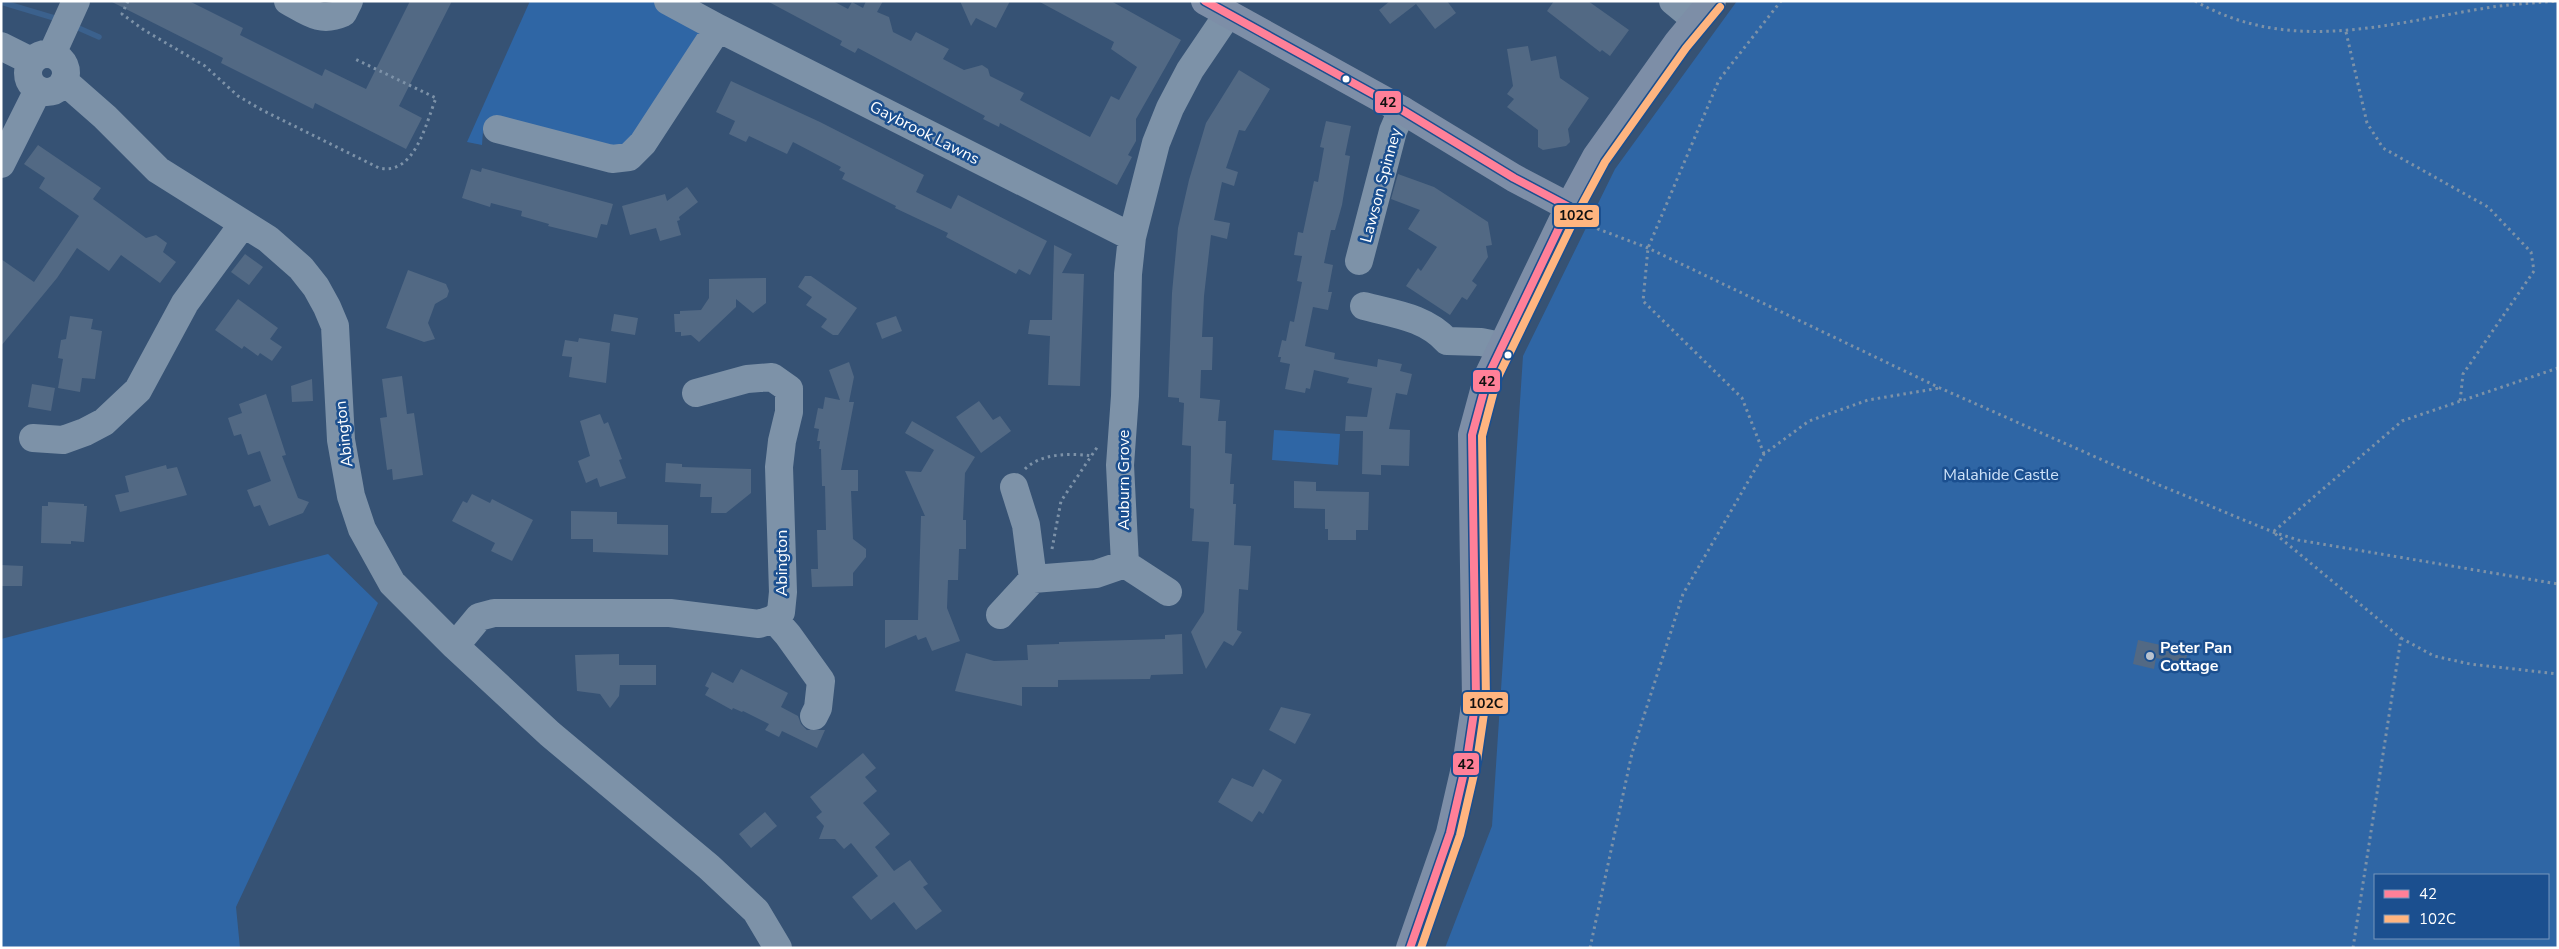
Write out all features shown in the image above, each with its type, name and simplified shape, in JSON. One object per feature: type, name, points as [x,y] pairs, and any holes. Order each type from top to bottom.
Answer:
[{"type":"main road","points":[[1216,8],[1402,110],[1514,178],[1569,207]]},
{"type":"main road","points":[[1410,948],[1450,833],[1468,760],[1476,699],[1472,435],[1488,376],[1569,207],[1596,157],[1678,42],[1704,11]]},
{"type":"street","points":[[288,1],[317,16],[331,18],[342,13],[348,1]]},
{"type":"street","name":"Gaybrook Lawns","points":[[668,1],[1132,237]]},
{"type":"street","points":[[1673,1],[1704,11]]},
{"type":"street","points":[[1132,237],[1156,143],[1216,8]]},
{"type":"street","points":[[496,129],[612,159],[629,157],[644,143],[718,28]]},
{"type":"street","points":[[1,46],[59,32]]},
{"type":"street","points":[[59,32],[58,57],[65,68],[64,81],[56,90],[44,92],[38,90],[28,77],[59,32]]},
{"type":"street","name":"Abington","points":[[64,81],[105,117],[158,170],[244,224],[291,248],[328,307],[335,326],[341,440],[351,496],[362,530],[392,583],[455,646],[550,734],[709,867],[756,911],[778,948]]},
{"type":"street","points":[[1,164],[38,90]]},
{"type":"street","name":"Lawson Spinney","points":[[1359,261],[1393,130],[1402,110]]},
{"type":"street","points":[[33,438],[64,440],[85,432],[104,422],[138,390],[185,303],[244,224]]},
{"type":"street","name":"Auburn Grove","points":[[1125,564],[1120,465],[1125,396],[1128,274],[1132,237]]},
{"type":"street","points":[[1364,306],[1418,320],[1436,328],[1447,341],[1481,342],[1501,346]]},
{"type":"street","name":"Abington","points":[[455,646],[479,617],[494,613],[670,613],[759,624],[774,619],[781,612],[783,592],[780,467],[782,441],[789,412],[789,389],[772,377],[740,381],[696,393]]},
{"type":"street","points":[[1000,615],[1032,569],[1026,525],[1014,486]]},
{"type":"street","points":[[1032,569],[1096,574],[1125,564],[1168,592]]},
{"type":"street","points":[[774,619],[788,635],[820,681],[818,708],[814,716]]},
{"type":"path","points":[[128,1],[122,14],[144,30],[205,66],[238,96],[279,119],[380,168],[388,170],[399,166],[416,150],[436,98],[355,59]]},
{"type":"path","points":[[1764,454],[1742,398],[1643,301],[1648,248],[1719,80],[1782,1]]},
{"type":"path","points":[[2196,1],[2211,10],[2265,27],[2320,32],[2346,32],[2488,8],[2558,1]]},
{"type":"path","points":[[2346,32],[2367,123],[2383,148],[2488,207],[2531,252],[2534,271],[2462,374],[2460,402]]},
{"type":"path","points":[[1569,207],[1586,225],[1648,248],[1940,388],[2152,482],[2273,532],[2298,540],[2558,584]]},
{"type":"path","points":[[2273,532],[2402,420],[2558,368]]},
{"type":"path","points":[[1590,948],[1632,753],[1683,594],[1764,454],[1809,420],[1868,400],[1940,388]]},
{"type":"path","points":[[1032,569],[1054,548],[1061,500],[1100,442]]},
{"type":"path","points":[[1014,486],[1027,467],[1041,459],[1076,454],[1092,456]]},
{"type":"path","points":[[2273,532],[2401,638],[2434,656],[2470,664],[2558,674]]},
{"type":"path","points":[[2353,948],[2401,638]]},
{"type":"green space","points":[[530,1],[653,1],[704,28],[633,144],[619,150],[491,121],[483,131],[482,145],[467,142]]},
{"type":"green space","name":"Malahide Castle","points":[[1737,1],[2558,1],[2558,948],[1445,948],[1492,826],[1523,356],[1615,169]]},
{"type":"green space","points":[[1274,430],[1340,434],[1338,465],[1272,460]]},
{"type":"green space","points":[[328,554],[378,603],[236,907],[240,948],[1,948],[1,639]]},
{"type":"building","points":[[110,1],[189,1],[243,28],[240,35],[322,76],[325,69],[366,89],[410,1],[452,1],[399,106],[422,118],[406,149],[315,103],[313,109],[221,63],[223,58]]},
{"type":"building","points":[[767,1],[833,1],[848,9],[852,2],[863,8],[866,1],[883,1],[877,12],[889,17],[893,32],[911,41],[916,32],[949,49],[943,59],[964,70],[982,65],[988,69],[990,76],[1024,93],[1020,100],[1090,137],[1111,96],[1119,100],[1137,67],[1111,49],[1114,42],[1038,1],[1111,1],[1181,40],[1136,119],[1136,141],[1128,155],[1132,157],[1117,185],[1000,123],[999,127],[983,119],[985,116],[858,48],[855,53],[840,45],[842,41]]},
{"type":"building","points":[[960,1],[1010,1],[996,28],[976,18],[971,26]]},
{"type":"building","points":[[1390,1],[1447,1],[1456,13],[1435,29],[1416,4],[1390,24],[1379,10]]},
{"type":"building","points":[[1554,1],[1588,1],[1629,30],[1610,56],[1602,50],[1600,52],[1547,11]]},
{"type":"building","points":[[1528,46],[1531,61],[1556,56],[1560,78],[1589,98],[1568,129],[1570,142],[1566,146],[1543,150],[1538,147],[1538,130],[1507,107],[1514,99],[1507,94],[1513,86],[1507,49]]},
{"type":"building","points":[[1239,70],[1270,89],[1245,131],[1239,130],[1226,168],[1238,172],[1234,186],[1222,182],[1214,220],[1230,223],[1227,239],[1211,235],[1204,296],[1202,337],[1213,337],[1212,370],[1201,370],[1200,398],[1220,400],[1218,421],[1226,421],[1225,453],[1232,454],[1230,484],[1234,484],[1233,504],[1236,504],[1234,545],[1251,546],[1248,590],[1239,589],[1237,630],[1242,632],[1233,646],[1224,641],[1206,669],[1191,632],[1204,612],[1209,542],[1192,541],[1194,509],[1190,508],[1191,446],[1182,445],[1184,403],[1179,402],[1179,398],[1168,397],[1172,293],[1178,228],[1189,180],[1206,123]]},
{"type":"building","points":[[731,81],[820,122],[924,175],[916,192],[951,209],[958,195],[1047,241],[1030,275],[1019,269],[1016,274],[946,237],[948,233],[895,208],[896,206],[842,179],[845,173],[839,170],[841,167],[793,142],[787,154],[749,136],[746,142],[729,134],[735,121],[716,112]]},
{"type":"building","points":[[1326,121],[1351,126],[1345,155],[1350,156],[1342,205],[1335,230],[1331,230],[1324,263],[1333,265],[1328,292],[1332,292],[1328,310],[1313,307],[1305,346],[1335,353],[1334,359],[1377,367],[1378,359],[1402,364],[1400,371],[1412,374],[1407,395],[1396,393],[1389,429],[1410,430],[1409,466],[1381,465],[1381,475],[1362,474],[1363,431],[1345,431],[1346,416],[1367,417],[1372,388],[1347,383],[1349,378],[1314,370],[1310,389],[1306,388],[1305,393],[1285,389],[1290,364],[1280,362],[1281,357],[1278,357],[1282,340],[1286,341],[1290,321],[1294,322],[1302,282],[1297,281],[1302,256],[1294,255],[1298,232],[1303,233],[1314,181],[1318,182],[1324,148],[1320,147]]},
{"type":"building","points":[[38,145],[101,188],[93,199],[146,238],[156,235],[167,243],[163,252],[176,262],[160,283],[121,255],[109,271],[77,248],[57,278],[1,346],[1,259],[34,282],[79,216],[39,188],[45,178],[24,164]]},
{"type":"building","points":[[482,168],[613,204],[607,225],[601,224],[597,238],[548,226],[549,224],[521,216],[522,211],[491,203],[490,207],[462,198],[471,169],[481,172]]},
{"type":"building","points":[[1398,174],[1434,187],[1488,222],[1492,245],[1486,246],[1488,257],[1472,281],[1477,285],[1467,300],[1462,297],[1450,315],[1406,286],[1418,268],[1421,271],[1437,247],[1408,229],[1420,210],[1391,199]]},
{"type":"building","points":[[687,187],[698,202],[679,217],[680,220],[677,221],[681,235],[660,241],[656,228],[630,235],[622,206],[665,194],[667,201]]},
{"type":"building","points":[[1054,245],[1072,254],[1062,273],[1084,274],[1080,386],[1048,385],[1050,336],[1028,334],[1030,320],[1052,320]]},
{"type":"building","points":[[245,254],[263,267],[249,285],[231,272]]},
{"type":"building","points":[[408,270],[446,284],[449,291],[447,297],[435,304],[428,323],[435,339],[424,342],[386,328]]},
{"type":"building","points":[[805,276],[811,276],[857,308],[838,335],[833,335],[821,327],[827,319],[806,305],[812,297],[798,287]]},
{"type":"building","points":[[766,278],[766,303],[753,313],[736,299],[736,307],[699,342],[691,335],[681,336],[681,332],[675,332],[674,314],[680,314],[680,311],[701,310],[709,298],[709,279]]},
{"type":"building","points":[[238,299],[278,328],[270,339],[282,347],[272,361],[260,353],[258,356],[244,346],[242,349],[215,330]]},
{"type":"building","points":[[614,314],[638,318],[635,335],[611,331]]},
{"type":"building","points":[[70,316],[93,319],[91,329],[102,331],[95,379],[82,378],[80,392],[58,388],[63,359],[58,358],[61,340],[66,339]]},
{"type":"building","points":[[896,316],[902,331],[882,339],[876,323]]},
{"type":"building","points":[[579,338],[610,343],[606,383],[569,377],[572,357],[562,356],[565,340],[578,342]]},
{"type":"building","points":[[849,362],[854,377],[849,402],[854,402],[841,470],[858,470],[858,491],[851,491],[853,539],[866,549],[866,557],[853,573],[853,586],[812,587],[811,569],[818,569],[817,530],[826,530],[825,486],[822,486],[820,441],[817,441],[819,429],[814,428],[818,408],[823,409],[825,397],[840,400],[829,370]]},
{"type":"building","points":[[402,376],[407,414],[414,413],[423,475],[393,480],[392,469],[387,470],[380,418],[387,417],[382,379]]},
{"type":"building","points":[[312,379],[313,401],[292,402],[291,386]]},
{"type":"building","points":[[32,384],[55,388],[51,411],[28,407]]},
{"type":"building","points":[[266,394],[286,455],[282,456],[298,498],[309,502],[303,513],[269,526],[260,505],[254,507],[247,490],[271,481],[260,451],[248,455],[241,434],[234,436],[228,418],[242,413],[239,404]]},
{"type":"building","points":[[979,401],[993,420],[1000,416],[1011,431],[981,453],[956,417]]},
{"type":"building","points":[[600,414],[604,424],[608,422],[622,459],[619,460],[626,478],[600,487],[597,478],[586,483],[578,461],[590,456],[580,421]]},
{"type":"building","points":[[912,421],[975,457],[965,473],[963,520],[966,520],[966,549],[959,549],[958,580],[948,580],[947,608],[960,641],[932,651],[926,637],[918,640],[916,635],[885,648],[885,620],[918,620],[921,516],[925,516],[905,471],[921,472],[934,450],[905,433]]},
{"type":"building","points":[[666,463],[682,464],[682,467],[751,469],[751,493],[726,513],[711,513],[712,497],[700,497],[701,484],[665,482]]},
{"type":"building","points":[[166,465],[167,469],[177,467],[187,495],[120,512],[115,495],[129,492],[125,476]]},
{"type":"building","points":[[1294,481],[1316,482],[1316,491],[1369,492],[1368,530],[1356,530],[1356,540],[1328,540],[1328,529],[1325,529],[1325,509],[1294,508]]},
{"type":"building","points":[[472,494],[490,503],[492,499],[533,520],[512,561],[491,551],[495,543],[452,521],[463,501],[467,503]]},
{"type":"building","points":[[48,502],[84,504],[84,506],[87,506],[84,542],[71,541],[71,544],[41,543],[42,506],[48,506]]},
{"type":"building","points":[[571,511],[617,512],[617,524],[668,525],[668,555],[593,552],[593,539],[571,539]]},
{"type":"building","points":[[1,565],[23,566],[22,586],[1,586]]},
{"type":"building","points":[[1182,634],[1183,674],[1151,675],[1150,679],[1058,680],[1058,687],[1022,687],[1022,706],[955,691],[966,653],[994,661],[1028,660],[1027,645],[1059,644],[1059,642],[1165,639],[1165,635]]},
{"type":"building","name":"Peter Pan Cottage","points":[[2138,640],[2188,651],[2185,664],[2156,658],[2154,669],[2133,664]]},
{"type":"building","points":[[619,654],[619,665],[656,665],[656,685],[620,685],[619,696],[610,708],[600,694],[577,691],[575,655]]},
{"type":"building","points":[[741,669],[788,693],[781,707],[798,716],[801,724],[807,730],[825,730],[817,748],[782,731],[779,737],[765,730],[769,724],[743,711],[733,708],[732,710],[705,695],[709,688],[705,686],[712,672],[733,683]]},
{"type":"building","points":[[1281,707],[1311,714],[1295,744],[1269,730]]},
{"type":"building","points":[[863,753],[876,768],[865,777],[877,791],[863,803],[890,834],[875,847],[894,871],[910,860],[928,884],[923,887],[942,911],[916,930],[894,902],[871,920],[852,897],[878,876],[851,843],[844,849],[835,839],[819,839],[824,826],[816,817],[822,812],[810,797]]},
{"type":"building","points":[[1263,769],[1282,780],[1263,814],[1259,811],[1252,822],[1218,802],[1232,778],[1253,787]]},
{"type":"building","points":[[765,812],[777,826],[751,848],[739,834]]},
{"type":"waterway","points":[[1,2],[61,20]]},
{"type":"waterway","points":[[74,26],[99,37]]},
{"type":"transit line","name":"42","points":[[1205,1],[1402,110],[1514,178],[1569,207]]},
{"type":"transit line","name":"102C","points":[[1421,948],[1460,835],[1477,761],[1486,700],[1482,436],[1497,379],[1578,212],[1605,162],[1686,48],[1720,7]]},
{"type":"transit line","name":"42","points":[[1410,948],[1450,833],[1467,759],[1476,699],[1472,435],[1488,376],[1569,207]]},
{"type":"place","name":"Peter Pan Cottage","points":[[2150,656]]}]
